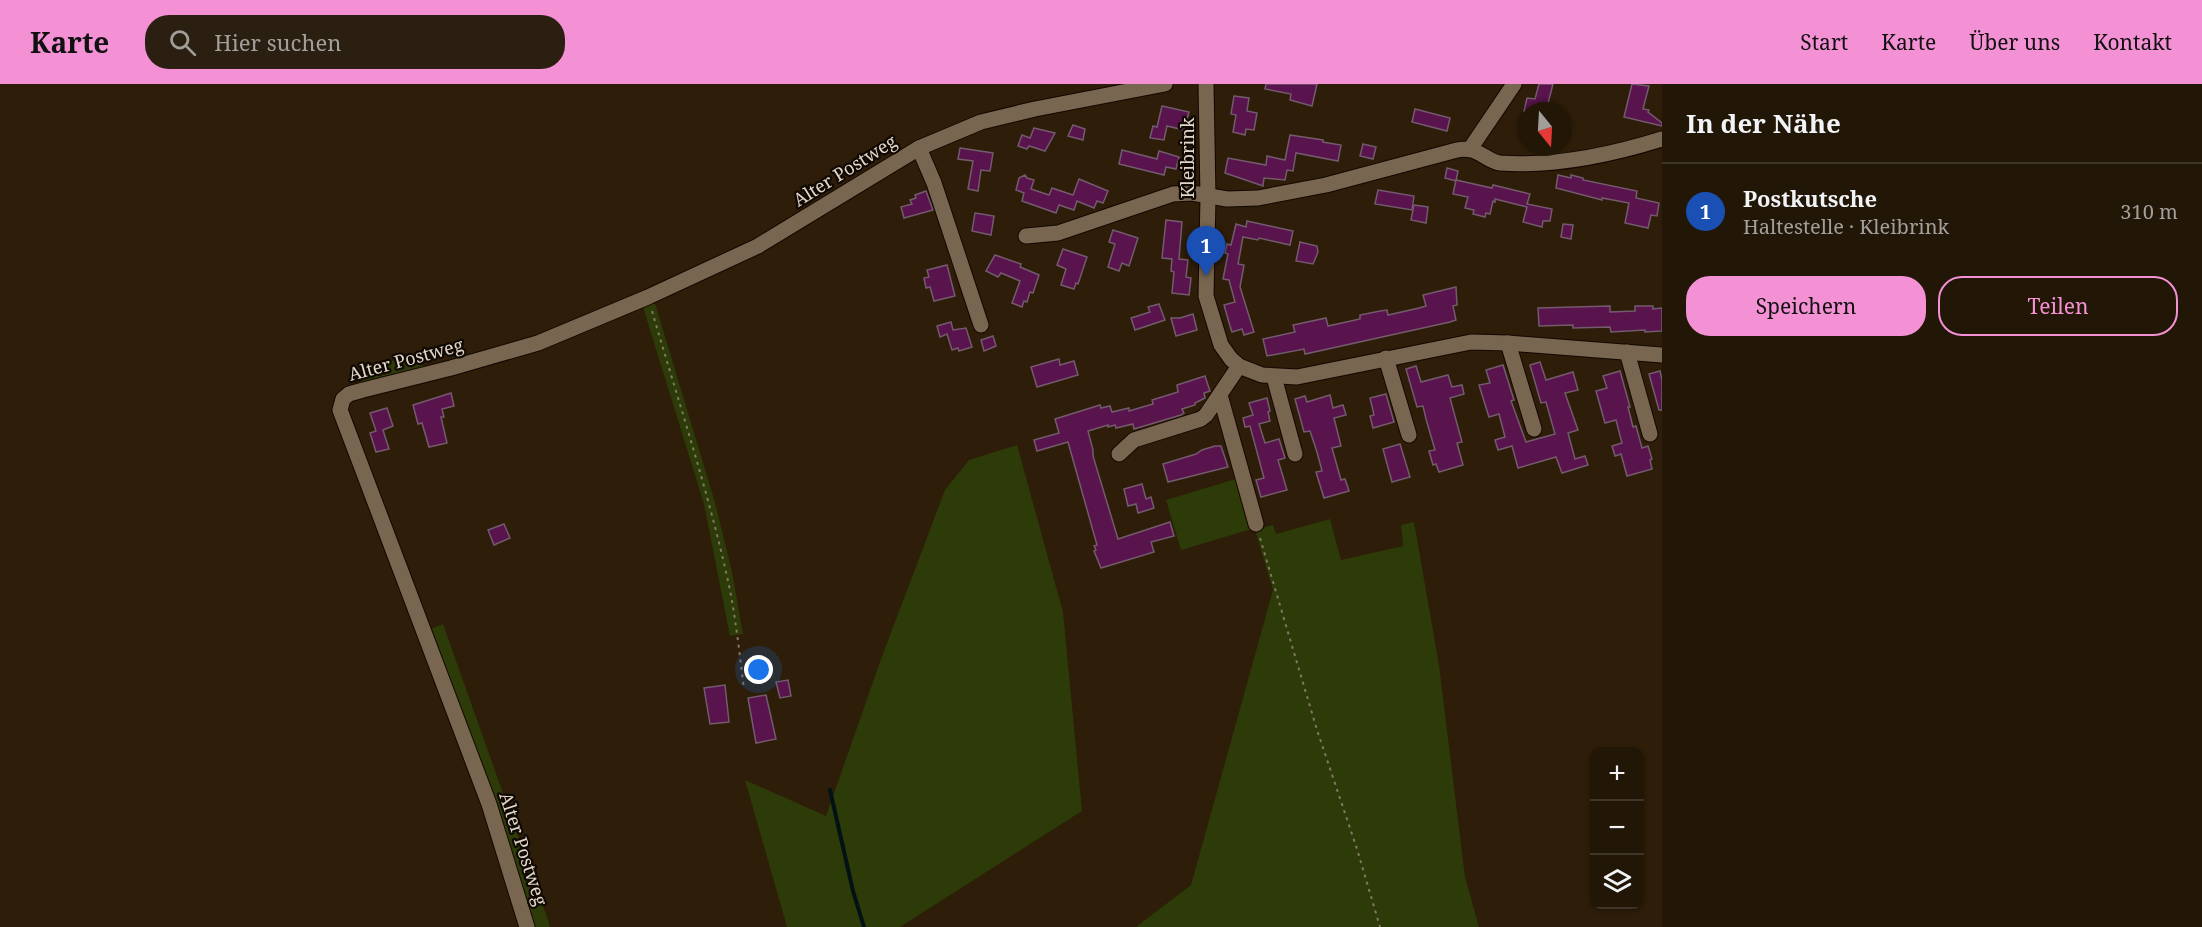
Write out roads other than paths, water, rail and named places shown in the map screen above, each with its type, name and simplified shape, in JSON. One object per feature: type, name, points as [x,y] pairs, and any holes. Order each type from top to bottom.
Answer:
[{"type":"street","name":"Alter Postweg","points":[[527,927],[489,804],[340,410],[343,399],[349,394],[538,343],[648,297],[758,246],[919,148],[981,122],[1035,109],[1165,84]]},
{"type":"street","name":"Kleibrink","points":[[1206,84],[1208,196],[1206,296],[1221,345],[1239,366]]},
{"type":"street","points":[[1470,149],[1514,84]]},
{"type":"street","points":[[1026,236],[1058,233],[1173,194],[1192,193],[1227,199],[1258,198],[1326,185],[1456,150],[1470,149],[1497,163],[1544,163],[1590,157],[1662,140]]},
{"type":"street","name":"Alter Postweg","points":[[919,148],[934,183],[981,325]]},
{"type":"street","points":[[1119,454],[1134,440],[1201,419],[1239,366],[1262,375],[1298,377],[1471,342],[1662,355]]},
{"type":"street","points":[[1508,343],[1534,429]]},
{"type":"street","points":[[1627,352],[1650,434]]},
{"type":"street","points":[[1386,358],[1409,435]]},
{"type":"street","points":[[1274,377],[1295,454]]},
{"type":"street","points":[[1220,395],[1256,524]]},
{"type":"waterway","points":[[830,790],[853,891],[864,927]]},
{"type":"place","name":"Postkutsche","points":[[1206,276]]}]
